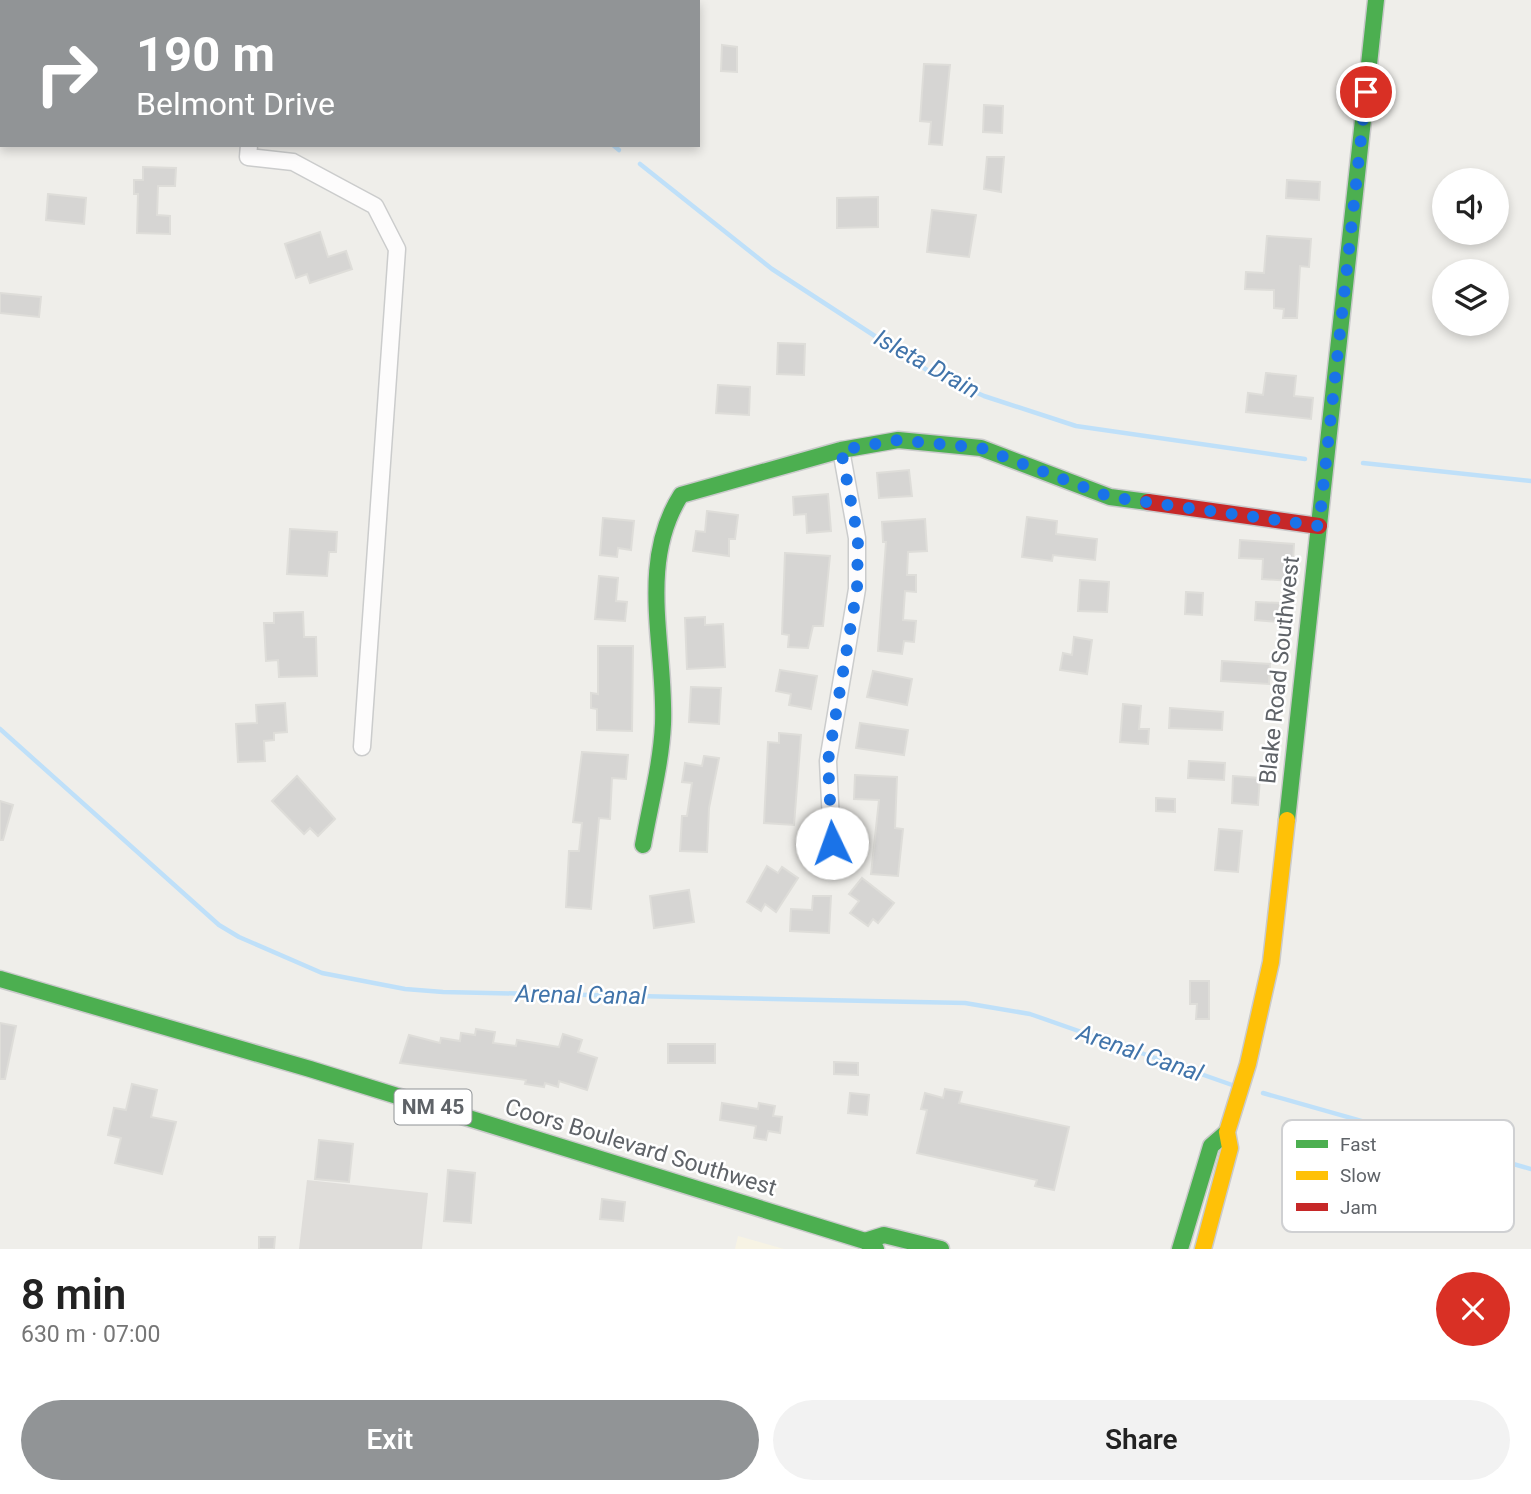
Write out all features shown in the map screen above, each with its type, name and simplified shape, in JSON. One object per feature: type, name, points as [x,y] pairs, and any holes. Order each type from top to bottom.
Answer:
[{"type":"street","name":"Blake Road Southwest","points":[[1203,1249],[1230,1148],[1227,1132],[1248,1064],[1271,962],[1376,0]]},
{"type":"street","points":[[249,147],[248,157],[293,162],[375,206],[397,249],[362,747]]},
{"type":"street","points":[[643,845],[663,724],[657,575],[668,508],[681,495],[841,450],[898,440],[981,448],[1110,497],[1319,526]]},
{"type":"street","points":[[832,843],[828,761],[857,589],[858,538],[841,450]]},
{"type":"street","name":"Coors Boulevard Southwest","points":[[0,979],[310,1069],[871,1245],[884,1235],[941,1249]]},
{"type":"street","name":"Blake Road Southwest","points":[[1180,1249],[1211,1146],[1227,1132]]},
{"type":"shaded area","points":[[307,1180],[428,1193],[422,1249],[299,1249]]},
{"type":"shaded area","points":[[738,1236],[784,1249],[735,1249]]},
{"type":"building","points":[[722,45],[737,47],[737,72],[721,71]]},
{"type":"building","points":[[924,64],[950,65],[942,145],[929,144],[931,122],[920,121]]},
{"type":"building","points":[[984,105],[1003,106],[1002,133],[983,132]]},
{"type":"building","points":[[987,157],[1004,157],[1001,192],[984,189]]},
{"type":"building","points":[[143,167],[176,168],[175,186],[158,186],[157,215],[170,216],[170,234],[137,233],[138,194],[134,194],[134,180],[143,180]]},
{"type":"building","points":[[1287,180],[1320,182],[1319,200],[1286,198]]},
{"type":"building","points":[[48,194],[86,198],[84,224],[46,220]]},
{"type":"building","points":[[878,197],[878,227],[837,228],[837,198]]},
{"type":"building","points":[[932,210],[976,215],[969,257],[927,252]]},
{"type":"building","points":[[320,232],[328,257],[346,251],[352,269],[310,283],[307,274],[296,278],[285,244]]},
{"type":"building","points":[[1267,236],[1311,239],[1309,267],[1300,266],[1297,318],[1283,318],[1284,309],[1274,308],[1274,290],[1245,289],[1246,272],[1264,273]]},
{"type":"building","points":[[0,293],[41,297],[39,317],[0,313]]},
{"type":"building","points":[[778,343],[805,344],[804,375],[777,374]]},
{"type":"building","points":[[1266,373],[1296,376],[1294,396],[1313,398],[1311,419],[1246,412],[1248,393],[1263,395]]},
{"type":"building","points":[[718,385],[750,387],[749,415],[716,413]]},
{"type":"building","points":[[909,470],[912,496],[879,498],[877,473]]},
{"type":"building","points":[[828,494],[831,531],[807,533],[806,514],[794,515],[793,497]]},
{"type":"building","points":[[707,511],[738,515],[735,539],[729,539],[729,556],[693,551],[696,531],[705,532]]},
{"type":"building","points":[[1027,517],[1057,521],[1056,534],[1097,539],[1095,560],[1053,555],[1052,561],[1022,557]]},
{"type":"building","points":[[603,518],[634,521],[631,550],[618,548],[617,557],[600,555]]},
{"type":"building","points":[[925,519],[927,551],[908,552],[907,575],[916,575],[916,592],[905,591],[903,620],[916,621],[914,642],[904,641],[902,654],[878,651],[886,542],[883,542],[882,522]]},
{"type":"building","points":[[290,529],[337,532],[336,552],[329,552],[327,576],[287,574]]},
{"type":"building","points":[[1240,540],[1294,544],[1292,581],[1262,579],[1263,559],[1239,558]]},
{"type":"building","points":[[785,553],[830,556],[823,626],[813,626],[808,648],[788,647],[789,635],[782,634]]},
{"type":"building","points":[[599,576],[618,578],[616,601],[627,602],[625,621],[595,619]]},
{"type":"building","points":[[1080,580],[1109,582],[1107,612],[1078,611]]},
{"type":"building","points":[[1186,592],[1203,593],[1202,615],[1185,614]]},
{"type":"building","points":[[1256,602],[1280,603],[1279,622],[1255,620]]},
{"type":"building","points":[[303,612],[304,637],[316,637],[317,676],[279,677],[278,660],[266,661],[264,623],[274,623],[274,613]]},
{"type":"building","points":[[705,617],[705,625],[723,624],[725,667],[687,669],[685,618]]},
{"type":"building","points":[[1074,637],[1092,640],[1087,674],[1060,670],[1063,653],[1072,655]]},
{"type":"building","points":[[598,646],[633,646],[632,731],[597,730],[597,709],[591,708],[591,693],[598,694]]},
{"type":"building","points":[[1222,661],[1270,664],[1269,684],[1221,681]]},
{"type":"building","points":[[780,670],[817,676],[811,709],[789,705],[791,694],[776,691]]},
{"type":"building","points":[[873,671],[912,679],[907,705],[867,697]]},
{"type":"building","points":[[691,687],[721,688],[719,724],[689,722]]},
{"type":"building","points":[[285,703],[287,732],[274,733],[274,740],[264,741],[265,761],[238,762],[236,724],[257,723],[256,705]]},
{"type":"building","points":[[1123,704],[1141,706],[1139,729],[1149,729],[1148,744],[1120,742]]},
{"type":"building","points":[[1170,708],[1223,712],[1222,730],[1169,728]]},
{"type":"building","points":[[860,723],[908,730],[904,755],[856,748]]},
{"type":"building","points":[[779,733],[801,735],[794,825],[764,823],[768,742],[779,743]]},
{"type":"building","points":[[582,752],[628,755],[626,779],[612,778],[610,819],[599,818],[591,909],[566,907],[569,851],[579,851],[582,823],[573,822]]},
{"type":"building","points":[[704,756],[719,758],[709,808],[707,852],[680,851],[682,816],[687,816],[692,783],[682,782],[685,763],[702,766]]},
{"type":"building","points":[[1189,761],[1225,763],[1224,780],[1188,778]]},
{"type":"building","points":[[855,775],[897,777],[895,828],[903,829],[898,876],[871,874],[879,800],[854,799]]},
{"type":"building","points":[[297,776],[335,819],[318,836],[310,828],[304,834],[272,801]]},
{"type":"building","points":[[1233,776],[1260,778],[1258,805],[1232,803]]},
{"type":"building","points":[[1156,798],[1175,799],[1175,812],[1156,811]]},
{"type":"building","points":[[0,801],[13,805],[3,840],[0,840]]},
{"type":"building","points":[[1219,829],[1242,831],[1238,872],[1215,870]]},
{"type":"building","points":[[767,866],[778,873],[782,867],[798,878],[776,912],[765,904],[761,911],[747,902]]},
{"type":"building","points":[[862,878],[894,903],[878,923],[873,919],[868,926],[850,913],[859,901],[849,894]]},
{"type":"building","points":[[689,890],[694,922],[654,928],[650,896]]},
{"type":"building","points":[[813,896],[831,896],[829,933],[790,931],[791,909],[812,910]]},
{"type":"building","points":[[1190,981],[1209,981],[1209,1019],[1196,1019],[1197,1004],[1190,1004]]},
{"type":"building","points":[[0,1023],[16,1026],[5,1079],[0,1079]]},
{"type":"building","points":[[476,1029],[495,1032],[493,1043],[516,1046],[517,1040],[559,1047],[563,1034],[582,1040],[578,1052],[597,1058],[587,1090],[559,1081],[558,1087],[545,1083],[544,1087],[525,1084],[526,1080],[400,1063],[409,1035],[440,1043],[441,1038],[460,1041],[461,1033],[475,1035]]},
{"type":"building","points":[[668,1044],[715,1044],[715,1063],[668,1063]]},
{"type":"building","points":[[834,1062],[858,1063],[858,1075],[834,1074]]},
{"type":"building","points":[[132,1084],[157,1090],[151,1117],[176,1122],[162,1174],[115,1163],[121,1138],[108,1135],[114,1108],[126,1110]]},
{"type":"building","points":[[945,1089],[962,1092],[959,1103],[1069,1127],[1054,1190],[1035,1186],[1037,1180],[917,1153],[927,1110],[921,1109],[925,1093],[943,1098]]},
{"type":"building","points":[[850,1093],[869,1095],[867,1115],[848,1113]]},
{"type":"building","points":[[722,1103],[758,1109],[759,1103],[775,1106],[773,1116],[782,1117],[780,1133],[768,1131],[766,1140],[754,1138],[756,1126],[720,1120]]},
{"type":"building","points":[[319,1140],[353,1144],[349,1182],[315,1179]]},
{"type":"building","points":[[448,1170],[475,1173],[471,1223],[444,1221]]},
{"type":"building","points":[[602,1199],[625,1202],[623,1221],[600,1219]]},
{"type":"building","points":[[259,1237],[275,1237],[274,1249],[259,1249]]},
{"type":"waterway","name":"Isleta Drain","points":[[615,147],[619,150]]},
{"type":"waterway","name":"Isleta Drain","points":[[640,164],[772,269],[927,370],[984,396],[1076,426],[1305,459]]},
{"type":"waterway","name":"Isleta Drain","points":[[1363,463],[1531,481]]},
{"type":"waterway","name":"Arenal Canal","points":[[0,729],[219,925],[239,937],[322,973],[405,989],[443,992],[965,1003],[1030,1014],[1235,1086]]},
{"type":"waterway","name":"Arenal Canal","points":[[1263,1093],[1358,1120]]},
{"type":"waterway","name":"Arenal Canal","points":[[1514,1164],[1531,1169]]},
{"type":"traffic: fast","points":[[1287,820],[1376,0]]},
{"type":"traffic: fast","points":[[643,845],[658,770],[663,724],[657,606],[660,549],[668,521],[681,495],[841,450],[898,440],[981,448],[1110,497],[1148,502]]},
{"type":"traffic: fast","points":[[0,979],[310,1069],[865,1241],[876,1249]]},
{"type":"traffic: fast","points":[[1180,1249],[1211,1146],[1227,1132]]},
{"type":"traffic: fast","points":[[865,1241],[884,1235],[941,1249]]},
{"type":"traffic: slow","points":[[1203,1249],[1230,1148],[1227,1132],[1248,1064],[1271,962],[1287,820]]},
{"type":"traffic: jam","points":[[1148,502],[1319,526]]},
{"type":"route","points":[[832,843],[828,761],[857,589],[858,538],[841,450],[898,440],[981,448],[1110,497],[1319,526],[1366,92]]}]
